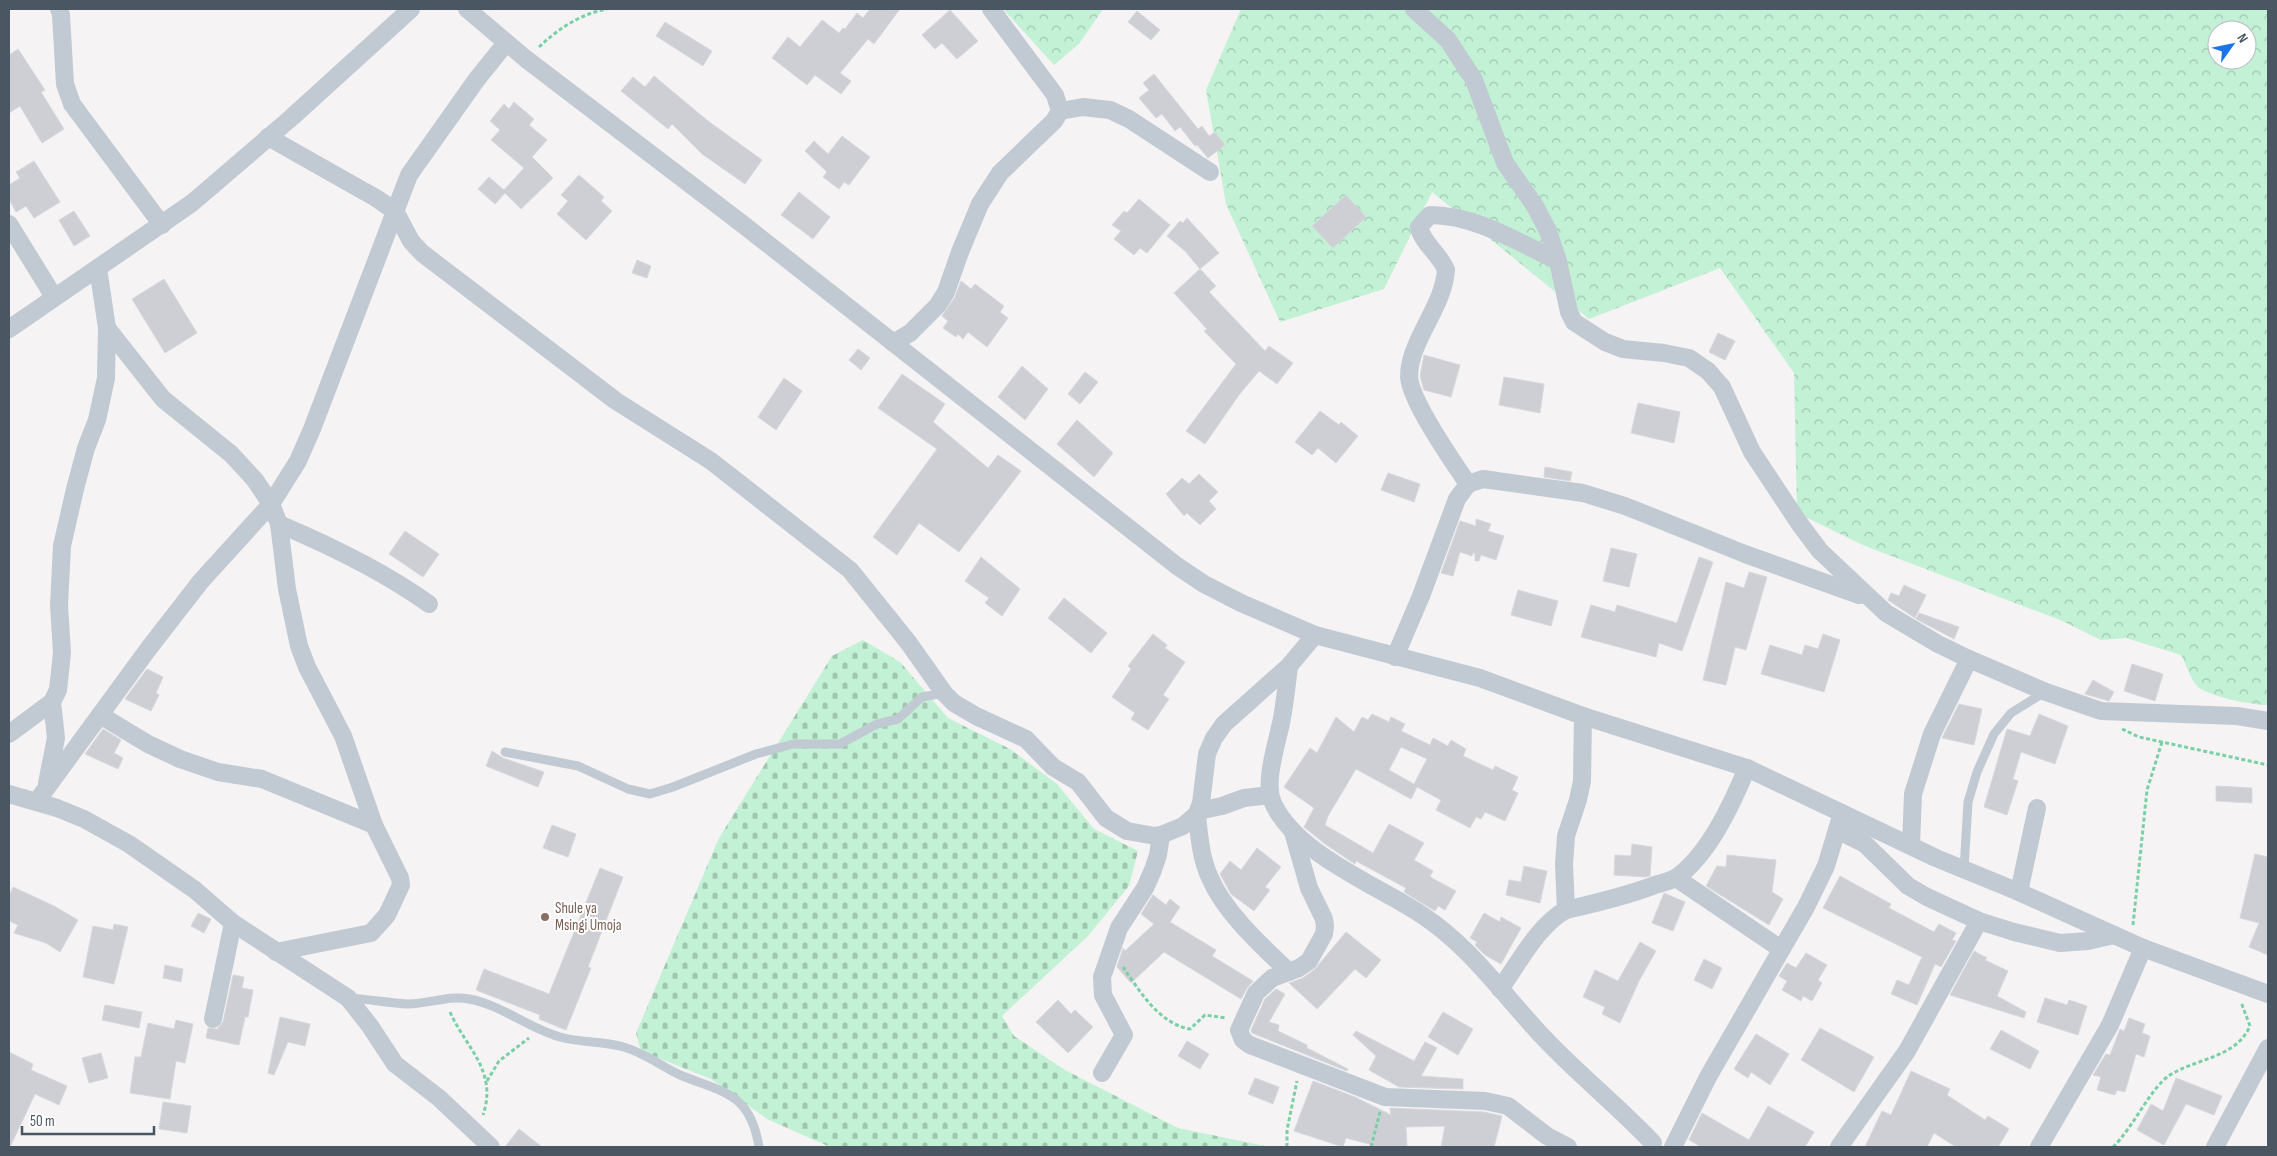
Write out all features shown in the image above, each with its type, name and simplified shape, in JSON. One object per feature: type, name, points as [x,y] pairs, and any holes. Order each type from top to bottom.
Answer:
[{"type":"street","points":[[59,9],[62,22],[65,84],[72,104],[162,225]]},
{"type":"street","points":[[384,33],[390,9]]},
{"type":"street","points":[[9,329],[192,204],[411,9]]},
{"type":"street","points":[[467,9],[526,59],[745,226],[1177,566],[1204,584],[1241,603],[1315,635],[1480,678],[1583,716],[1747,768],[1911,845],[2137,946],[2268,994]]},
{"type":"street","points":[[894,343],[910,333],[938,305],[946,292],[980,204],[1000,174],[1054,121],[1060,110],[1055,95],[991,9]]},
{"type":"street","points":[[1414,9],[1448,40],[1474,80],[1505,163],[1535,206],[1548,231],[1558,261],[1569,312],[1574,322],[1582,329],[1605,342],[1623,349],[1664,353],[1689,358],[1708,371],[1722,387],[1752,452],[1799,523],[1820,551],[1870,600],[1886,613],[1915,631],[1969,660],[2046,692],[2100,711],[2237,716],[2268,721]]},
{"type":"street","points":[[41,796],[149,648],[202,581],[271,504],[298,460],[312,429],[409,176],[506,42]]},
{"type":"street","points":[[1060,110],[1083,107],[1110,110],[1129,119],[1210,172]]},
{"type":"street","points":[[268,137],[370,194],[395,211],[408,234],[422,253],[616,401],[711,461],[850,570],[908,642],[944,693],[976,716],[1008,730],[1032,744],[1053,767],[1078,782],[1099,811],[1117,826],[1134,833],[1161,835],[1183,826],[1198,813],[1244,798],[1270,795]]},
{"type":"street","points":[[1468,484],[1435,433],[1418,402],[1409,379],[1410,363],[1417,344],[1438,302],[1446,270],[1439,257],[1420,233],[1419,227],[1430,215],[1445,215],[1488,228],[1558,261]]},
{"type":"street","points":[[9,224],[54,297]]},
{"type":"street","points":[[9,734],[52,702],[58,690],[62,653],[59,604],[62,546],[75,489],[96,420],[106,378],[108,328],[98,268]]},
{"type":"street","points":[[108,328],[163,399],[231,454],[255,480],[271,504],[279,524],[287,589],[299,646],[307,667],[343,736],[374,825],[400,878],[401,885],[387,915],[376,929],[364,935],[276,952]]},
{"type":"street","points":[[1396,657],[1457,499],[1468,484],[1483,479],[1583,494],[1625,506],[1870,600]]},
{"type":"street","points":[[279,524],[311,538],[400,584],[429,604]]},
{"type":"street","points":[[1289,972],[1223,902],[1207,870],[1202,853],[1198,813],[1207,754],[1214,738],[1224,724],[1289,666],[1315,635]]},
{"type":"street","points":[[1911,845],[1913,794],[1932,734],[1969,660]]},
{"type":"street","points":[[1289,666],[1282,718],[1269,784],[1270,795],[1278,812],[1293,832],[1333,862],[1378,891],[1421,914],[1447,932],[1471,954],[1545,1040],[1611,1101],[1647,1145],[1672,1147],[1708,1077],[1806,907],[1826,866],[1842,813]]},
{"type":"street","points":[[41,796],[52,764],[56,738],[52,702]]},
{"type":"street","points":[[100,715],[148,744],[180,759],[218,772],[262,779],[374,825]]},
{"type":"street","points":[[1566,910],[1564,864],[1566,836],[1582,781],[1583,716]]},
{"type":"street","points":[[1500,989],[1544,927],[1557,915],[1566,910],[1632,894],[1676,878],[1705,846],[1717,828],[1734,799],[1747,768]]},
{"type":"street","points":[[9,794],[41,796],[129,844],[195,890],[233,923],[348,998],[370,1026],[394,1064],[439,1098],[491,1147]]},
{"type":"street","points":[[2019,892],[2037,808]]},
{"type":"street","points":[[1837,830],[1865,844],[1908,886],[1979,921],[2060,943],[2088,941],[2114,935]]},
{"type":"street","points":[[1293,832],[1309,888],[1324,919],[1324,934],[1309,960],[1299,968],[1272,978],[1264,984],[1256,994],[1241,1023],[1240,1035],[1250,1045],[1302,1063],[1385,1096],[1485,1101],[1508,1106],[1547,1136],[1568,1147]]},
{"type":"street","points":[[1102,1074],[1124,1035],[1108,1005],[1102,985],[1102,977],[1118,928],[1144,888],[1153,870],[1158,855],[1161,835]]},
{"type":"street","points":[[1676,878],[1781,949]]},
{"type":"street","points":[[1839,1147],[1907,1050],[1979,921]]},
{"type":"street","points":[[213,1019],[233,923]]},
{"type":"street","points":[[2039,1147],[2110,1025],[2137,946]]},
{"type":"street","points":[[2215,1147],[2268,1048]]},
{"type":"lane","points":[[1964,869],[1968,802],[1977,772],[1994,734],[2011,713],[2046,692]]},
{"type":"lane","points":[[505,752],[578,766],[628,789],[650,794],[774,749],[793,744],[840,744],[869,728],[898,719],[922,697],[944,693]]},
{"type":"lane","points":[[348,998],[409,1004],[467,998],[513,1014],[541,1030],[580,1042],[622,1046],[640,1053],[678,1073],[730,1093],[747,1112],[759,1147]]},
{"type":"path","points":[[526,59],[552,35],[576,19],[607,9]]},
{"type":"path","points":[[2100,711],[2127,732],[2162,742],[2268,764]]},
{"type":"path","points":[[2137,946],[2147,790],[2162,742]]},
{"type":"path","points":[[1112,944],[1117,957],[1147,999],[1164,1017],[1190,1029],[1207,1014],[1241,1023]]},
{"type":"path","points":[[2113,1147],[2126,1135],[2160,1084],[2168,1077],[2178,1070],[2226,1051],[2240,1042],[2246,1035],[2250,1026],[2249,1020],[2231,979]]},
{"type":"path","points":[[445,999],[454,1020],[476,1054],[487,1081],[486,1105],[475,1132]]},
{"type":"path","points":[[487,1081],[498,1061],[541,1030]]},
{"type":"path","points":[[1287,1147],[1287,1130],[1302,1063]]},
{"type":"path","points":[[1371,1147],[1385,1096]]},
{"type":"green space","points":[[1003,9],[1103,9],[1079,44],[1054,65]]},
{"type":"green space","points":[[1241,9],[2268,9],[2268,705],[2231,700],[2203,690],[2195,683],[2181,655],[2126,638],[2101,640],[2060,620],[1865,546],[1797,513],[1794,373],[1720,268],[1589,319],[1432,192],[1384,289],[1280,322],[1226,204],[1206,90]]},
{"type":"green space","points":[[863,640],[900,662],[948,718],[1010,749],[1057,784],[1094,829],[1138,851],[1129,886],[1088,936],[1002,1016],[1014,1036],[1065,1070],[1178,1128],[1270,1147],[830,1147],[767,1119],[711,1079],[641,1051],[636,1033],[719,838],[832,656]]},
{"type":"building","points":[[870,9],[900,9],[874,44],[868,39],[840,73],[851,81],[841,94],[815,75],[807,85],[772,58],[788,37],[800,47],[822,20],[839,33],[843,28],[845,29],[857,13],[863,18]]},
{"type":"building","points":[[950,10],[978,41],[957,59],[942,43],[935,49],[922,35]]},
{"type":"building","points":[[1137,11],[1160,30],[1151,40],[1128,22]]},
{"type":"building","points":[[665,22],[712,51],[703,66],[656,36]]},
{"type":"building","points":[[18,49],[45,90],[41,92],[64,129],[42,143],[20,106],[9,113],[9,55]]},
{"type":"building","points":[[1154,74],[1198,129],[1202,126],[1209,136],[1215,132],[1225,145],[1208,158],[1197,145],[1195,146],[1180,127],[1175,131],[1162,114],[1156,118],[1139,98],[1149,90],[1143,83]]},
{"type":"building","points":[[654,76],[708,121],[762,160],[745,184],[702,154],[672,124],[668,129],[621,91],[633,77],[645,87]]},
{"type":"building","points":[[514,102],[534,119],[529,125],[547,140],[532,157],[553,178],[521,209],[505,193],[495,204],[478,189],[489,177],[504,190],[524,168],[491,140],[500,130],[490,121],[504,104],[509,109]]},
{"type":"building","points":[[842,136],[870,157],[849,185],[844,182],[839,189],[823,177],[827,172],[805,151],[814,141],[828,154]]},
{"type":"building","points":[[34,161],[60,202],[34,218],[26,206],[16,212],[9,199],[9,185],[20,178],[16,172]]},
{"type":"building","points":[[579,175],[604,197],[601,201],[612,211],[586,240],[557,214],[568,201],[561,195]]},
{"type":"building","points":[[799,192],[830,217],[813,239],[781,215]]},
{"type":"building","points":[[1346,195],[1366,217],[1333,248],[1312,226]]},
{"type":"building","points":[[1139,199],[1170,225],[1147,253],[1140,248],[1134,255],[1114,239],[1121,231],[1112,225],[1124,211],[1127,213]]},
{"type":"building","points":[[74,211],[90,236],[74,246],[59,220]]},
{"type":"building","points":[[1187,218],[1219,253],[1200,269],[1185,251],[1167,236],[1180,221],[1183,223]]},
{"type":"building","points":[[637,260],[651,266],[647,278],[632,273]]},
{"type":"building","points":[[1200,269],[1216,286],[1209,292],[1265,351],[1269,346],[1293,363],[1277,384],[1259,371],[1239,395],[1205,444],[1186,431],[1236,364],[1204,331],[1207,329],[1174,293]]},
{"type":"building","points":[[164,279],[197,333],[165,353],[132,299]]},
{"type":"building","points":[[961,281],[971,289],[975,284],[1004,306],[1000,312],[1008,318],[987,347],[968,332],[963,339],[958,334],[956,337],[943,328],[948,321],[942,316],[955,297]]},
{"type":"building","points":[[1718,333],[1735,341],[1725,360],[1709,352]]},
{"type":"building","points":[[858,349],[870,358],[861,370],[849,360]]},
{"type":"building","points":[[1424,355],[1460,365],[1451,397],[1424,390],[1420,376]]},
{"type":"building","points":[[1022,366],[1048,389],[1025,420],[998,397]]},
{"type":"building","points":[[1085,372],[1098,382],[1080,404],[1068,394]]},
{"type":"building","points":[[902,374],[945,404],[933,422],[988,468],[998,455],[1021,471],[959,552],[919,523],[897,555],[873,537],[937,449],[878,408]]},
{"type":"building","points":[[1504,377],[1544,384],[1540,413],[1499,405]]},
{"type":"building","points":[[784,378],[802,391],[776,430],[758,417]]},
{"type":"building","points":[[1638,403],[1680,412],[1674,443],[1631,433]]},
{"type":"building","points":[[1320,411],[1339,425],[1341,422],[1358,436],[1336,463],[1318,448],[1312,455],[1295,442]]},
{"type":"building","points":[[1077,420],[1113,453],[1094,477],[1057,444]]},
{"type":"building","points":[[1545,467],[1572,472],[1570,481],[1544,477]]},
{"type":"building","points":[[1388,473],[1420,484],[1414,502],[1381,490]]},
{"type":"building","points":[[1199,474],[1218,492],[1209,501],[1216,509],[1200,525],[1187,513],[1184,516],[1166,494],[1182,478],[1189,484]]},
{"type":"building","points":[[1476,519],[1491,524],[1488,531],[1504,536],[1496,560],[1481,555],[1479,561],[1475,561],[1475,553],[1472,556],[1460,552],[1453,576],[1441,573],[1460,521],[1476,526]]},
{"type":"building","points":[[405,531],[439,554],[423,577],[389,554]]},
{"type":"building","points":[[1611,548],[1637,554],[1629,587],[1603,581]]},
{"type":"building","points":[[981,557],[1020,589],[1002,616],[985,603],[989,598],[965,581]]},
{"type":"building","points":[[1699,557],[1713,562],[1682,651],[1659,643],[1656,657],[1581,637],[1591,605],[1615,612],[1617,605],[1677,623]]},
{"type":"building","points":[[1749,572],[1767,577],[1746,650],[1735,647],[1726,685],[1703,680],[1726,582],[1744,588]]},
{"type":"building","points":[[1904,585],[1926,595],[1915,618],[1888,600],[1891,593],[1899,596]]},
{"type":"building","points":[[1518,590],[1558,601],[1551,626],[1511,615]]},
{"type":"building","points":[[1064,598],[1107,633],[1091,653],[1048,618]]},
{"type":"building","points":[[1919,613],[1959,627],[1954,639],[1916,619]]},
{"type":"building","points":[[1153,634],[1167,645],[1165,648],[1185,662],[1163,695],[1169,699],[1148,730],[1131,719],[1135,713],[1112,697],[1131,669],[1128,666]]},
{"type":"building","points":[[1823,634],[1840,640],[1824,692],[1761,674],[1770,645],[1802,655],[1805,645],[1818,649]]},
{"type":"building","points":[[2132,664],[2163,674],[2155,701],[2124,691]]},
{"type":"building","points":[[147,669],[163,677],[156,693],[159,695],[151,711],[125,699]]},
{"type":"building","points":[[2093,680],[2114,692],[2109,701],[2085,694]]},
{"type":"building","points":[[1959,704],[1982,709],[1974,745],[1942,738]]},
{"type":"building","points":[[1372,714],[1389,722],[1391,717],[1405,724],[1401,731],[1430,745],[1433,738],[1448,746],[1451,740],[1466,749],[1463,756],[1493,770],[1495,766],[1518,777],[1512,790],[1518,793],[1505,821],[1485,812],[1481,819],[1476,817],[1470,828],[1436,810],[1441,800],[1417,787],[1411,799],[1356,769],[1328,816],[1325,825],[1373,853],[1389,824],[1424,843],[1414,860],[1433,871],[1430,876],[1432,878],[1456,891],[1445,910],[1438,906],[1435,911],[1404,892],[1406,888],[1356,861],[1355,864],[1325,844],[1304,827],[1314,808],[1284,787],[1310,748],[1317,753],[1336,717],[1354,732],[1362,717],[1368,720]],"holes":[[[1401,747],[1427,759],[1414,784],[1389,770]]]},
{"type":"building","points":[[2039,714],[2068,726],[2055,764],[2021,752],[2013,779],[2018,781],[2007,815],[1984,807],[2007,729],[2030,736]]},
{"type":"building","points":[[103,729],[121,740],[114,753],[123,758],[118,769],[85,754]]},
{"type":"building","points":[[492,751],[503,758],[544,772],[538,787],[486,766]]},
{"type":"building","points":[[2216,786],[2252,788],[2252,803],[2216,801]]},
{"type":"building","points":[[552,825],[576,834],[568,857],[543,848]]},
{"type":"building","points":[[1632,844],[1652,847],[1650,876],[1614,875],[1615,855],[1631,856]]},
{"type":"building","points":[[1257,848],[1281,867],[1265,887],[1270,890],[1254,911],[1231,894],[1220,874],[1230,861],[1241,870]]},
{"type":"building","points":[[2255,854],[2268,857],[2268,955],[2249,947],[2259,923],[2240,918]]},
{"type":"building","points":[[1727,855],[1776,860],[1772,892],[1783,899],[1769,925],[1706,886],[1717,866],[1726,867]]},
{"type":"building","points":[[1524,866],[1547,871],[1540,903],[1506,895],[1509,880],[1521,882]]},
{"type":"building","points":[[600,868],[623,877],[588,967],[591,968],[566,1030],[539,1019],[540,1015],[476,990],[484,969],[549,994]]},
{"type":"building","points":[[1840,876],[1891,904],[1889,908],[1934,932],[1939,924],[1956,933],[1952,940],[1956,941],[1941,967],[1935,964],[1917,1005],[1891,994],[1897,980],[1909,985],[1922,957],[1823,908]]},
{"type":"building","points":[[13,887],[54,906],[78,920],[60,952],[46,943],[14,933],[18,925],[9,921],[9,896]]},
{"type":"building","points":[[1664,893],[1685,902],[1673,931],[1652,923]]},
{"type":"building","points":[[1153,895],[1166,905],[1170,899],[1180,907],[1170,922],[1216,950],[1212,956],[1253,981],[1241,999],[1164,952],[1131,983],[1117,967],[1123,948],[1125,951],[1154,924],[1141,914]]},
{"type":"building","points":[[198,913],[211,919],[204,933],[191,926]]},
{"type":"building","points":[[1484,913],[1500,922],[1501,917],[1521,928],[1501,964],[1485,955],[1475,945],[1477,942],[1470,938]]},
{"type":"building","points":[[114,924],[128,927],[114,984],[83,977],[93,926],[113,930]]},
{"type":"building","points":[[1346,932],[1381,960],[1366,978],[1355,969],[1317,1009],[1289,983],[1303,978],[1315,969]]},
{"type":"building","points":[[1640,942],[1656,951],[1640,979],[1620,1023],[1602,1014],[1605,1007],[1583,997],[1595,970],[1618,981]]},
{"type":"building","points":[[1974,951],[1987,958],[1985,960],[2008,971],[1997,996],[2026,1012],[2024,1018],[1950,995]]},
{"type":"building","points":[[1806,953],[1827,965],[1818,980],[1822,983],[1812,1001],[1803,996],[1801,1001],[1782,990],[1787,981],[1779,976],[1787,963],[1796,968]]},
{"type":"building","points":[[1704,959],[1722,968],[1712,989],[1694,980]]},
{"type":"building","points":[[165,965],[183,969],[181,982],[163,978]]},
{"type":"building","points":[[233,975],[244,977],[242,988],[253,990],[248,1017],[245,1017],[239,1045],[206,1038],[208,1028],[217,1029],[223,1022]]},
{"type":"building","points":[[1276,989],[1285,994],[1269,1022],[1279,1025],[1278,1031],[1307,1045],[1307,1048],[1348,1069],[1347,1071],[1252,1033],[1251,1030],[1265,999]]},
{"type":"building","points":[[2045,998],[2067,1005],[2069,1000],[2087,1006],[2078,1035],[2037,1022]]},
{"type":"building","points":[[1058,1000],[1071,1014],[1075,1010],[1093,1027],[1068,1053],[1036,1022]]},
{"type":"building","points":[[105,1005],[142,1012],[139,1028],[102,1020]]},
{"type":"building","points":[[1443,1012],[1473,1029],[1458,1055],[1428,1037]]},
{"type":"building","points":[[280,1017],[310,1024],[305,1046],[288,1042],[274,1075],[268,1073]]},
{"type":"building","points":[[2129,1018],[2145,1024],[2142,1033],[2150,1036],[2144,1057],[2136,1054],[2125,1092],[2117,1090],[2115,1095],[2097,1090],[2101,1077],[2093,1075],[2106,1054],[2110,1055],[2120,1029],[2124,1031]]},
{"type":"building","points":[[176,1020],[193,1024],[185,1063],[176,1061],[170,1099],[130,1093],[135,1057],[141,1057],[148,1023],[174,1029]]},
{"type":"building","points":[[1820,1028],[1874,1057],[1854,1092],[1801,1060]]},
{"type":"building","points":[[2001,1030],[2039,1051],[2030,1069],[1990,1049]]},
{"type":"building","points":[[1356,1031],[1414,1061],[1425,1042],[1437,1048],[1421,1076],[1463,1079],[1463,1089],[1399,1087],[1369,1070],[1376,1056],[1353,1035]]},
{"type":"building","points":[[1756,1034],[1789,1054],[1770,1085],[1751,1072],[1748,1078],[1734,1069]]},
{"type":"building","points":[[1187,1041],[1209,1054],[1200,1069],[1178,1056]]},
{"type":"building","points":[[9,1052],[33,1064],[31,1070],[67,1086],[59,1105],[35,1094],[10,1147],[9,1147]]},
{"type":"building","points":[[101,1053],[108,1078],[89,1083],[82,1058]]},
{"type":"building","points":[[1911,1071],[1950,1089],[1947,1095],[1985,1120],[1988,1116],[2009,1129],[1998,1147],[1956,1147],[1934,1133],[1927,1147],[1865,1147],[1882,1111],[1891,1115]]},
{"type":"building","points":[[1255,1078],[1279,1087],[1273,1104],[1248,1094]]},
{"type":"building","points":[[2176,1078],[2222,1096],[2214,1115],[2186,1104],[2164,1145],[2137,1130],[2151,1104],[2163,1111]]},
{"type":"building","points":[[1313,1081],[1355,1097],[1391,1115],[1390,1108],[1484,1112],[1502,1116],[1494,1147],[1441,1147],[1445,1126],[1406,1127],[1407,1147],[1372,1147],[1373,1145],[1346,1138],[1343,1147],[1294,1131]]},
{"type":"building","points":[[163,1102],[191,1106],[187,1133],[159,1129]]},
{"type":"building","points":[[1768,1106],[1814,1132],[1805,1147],[1701,1147],[1689,1140],[1702,1113],[1749,1140]]},
{"type":"building","points":[[519,1129],[542,1147],[505,1147]]},
{"type":"place","name":"Shule ya Msingi Umoja","points":[[545,917]]}]
